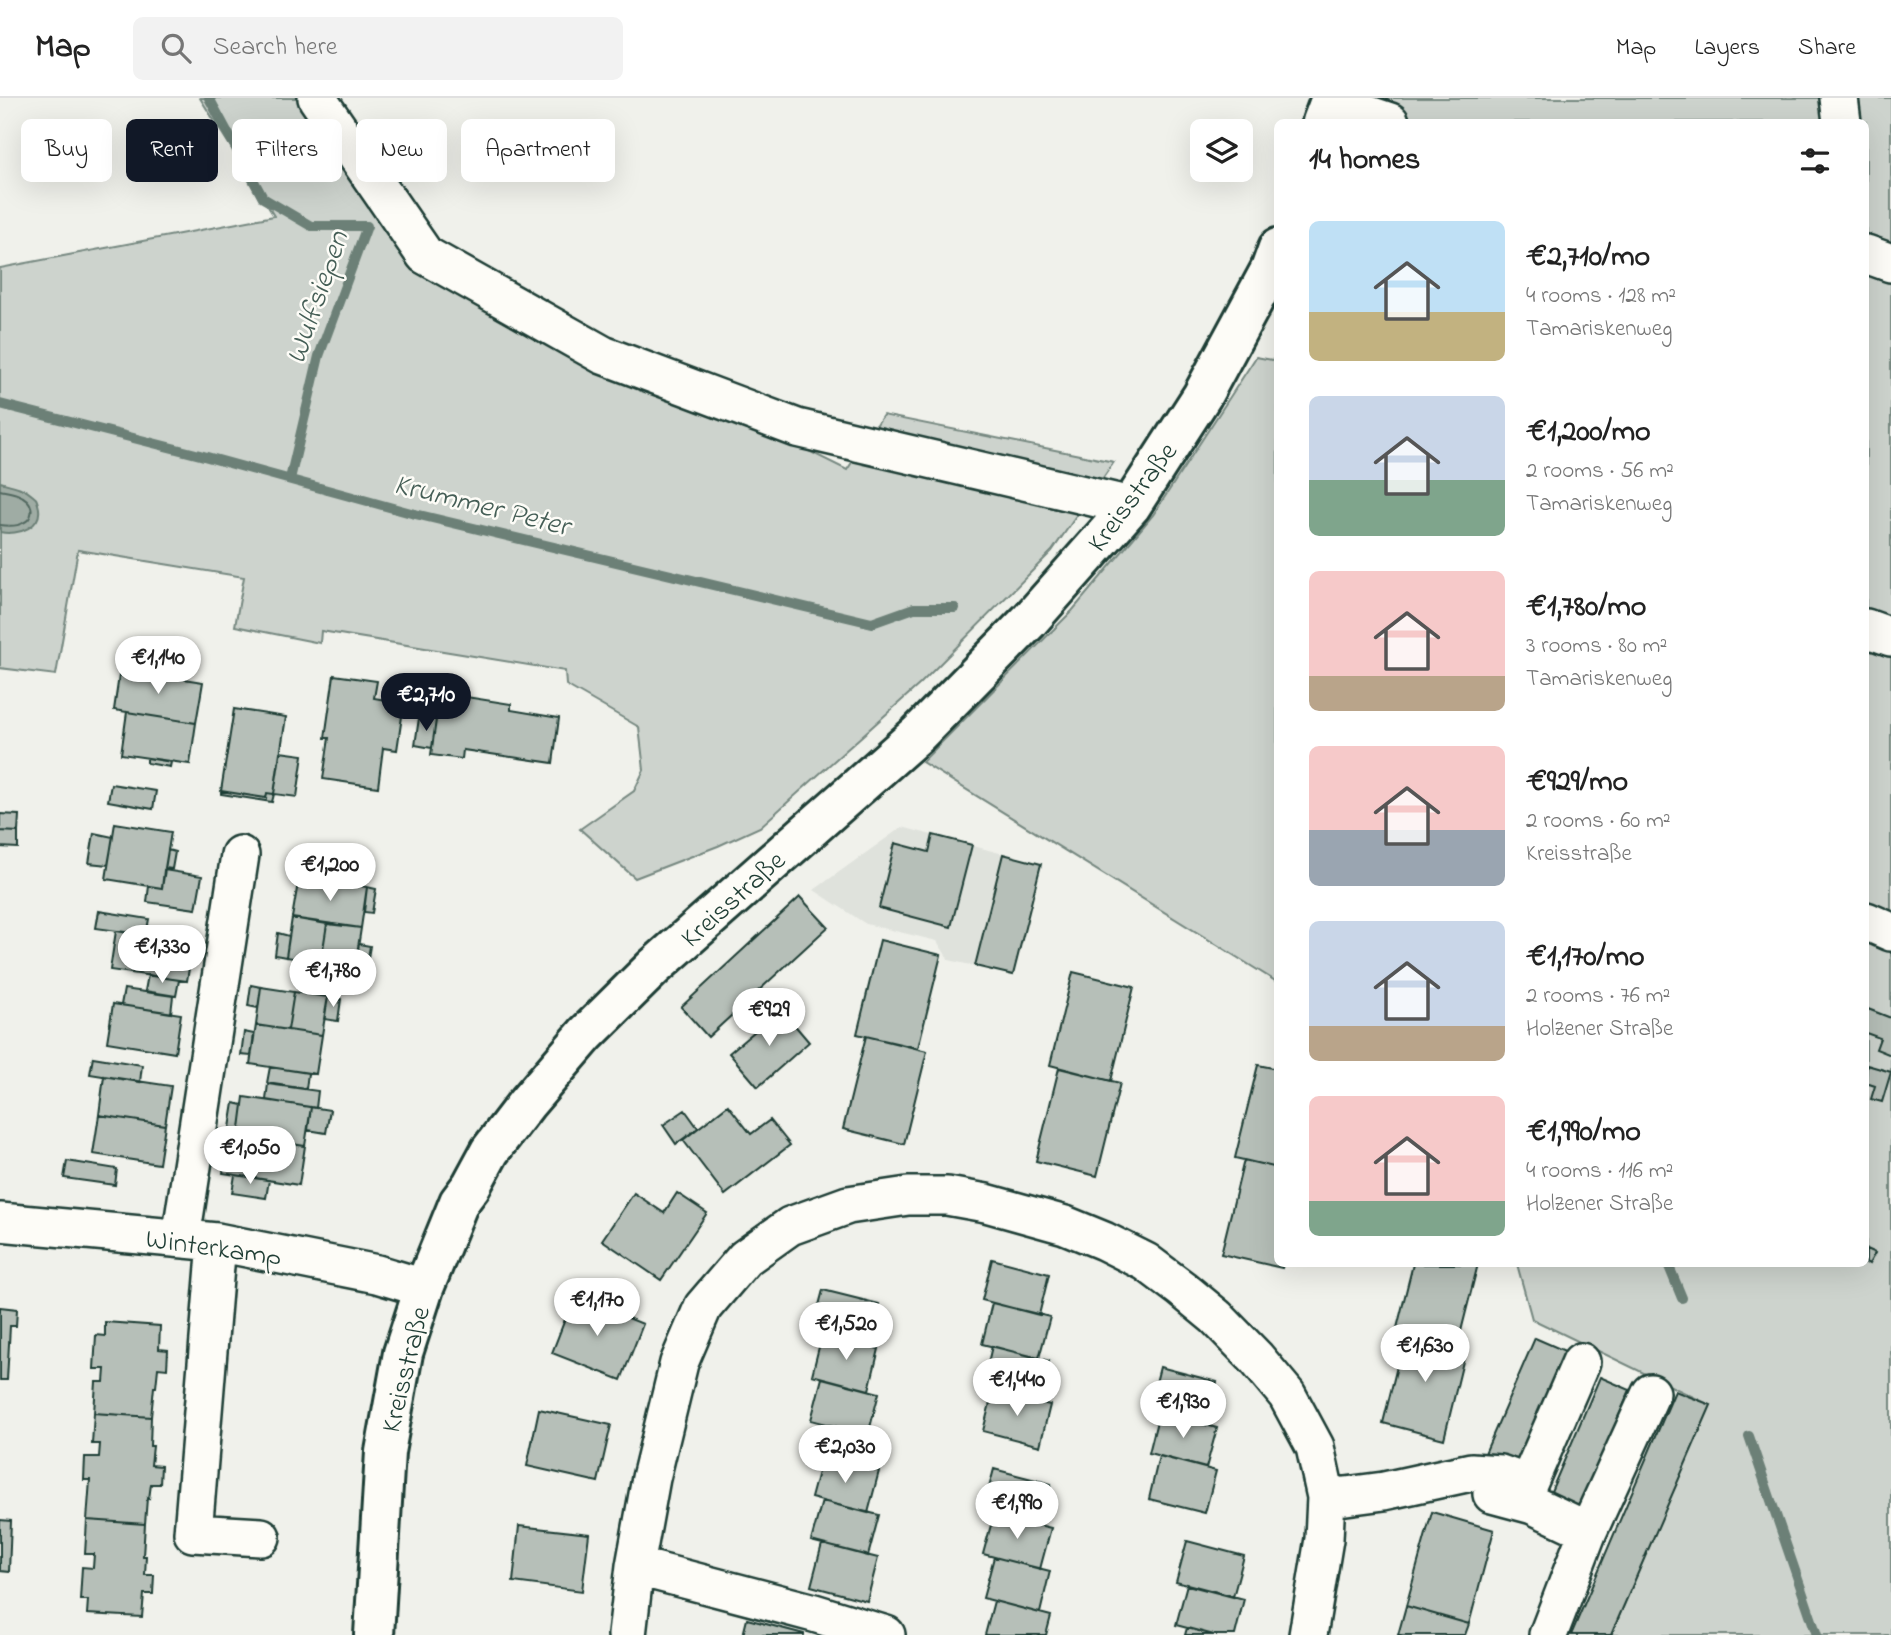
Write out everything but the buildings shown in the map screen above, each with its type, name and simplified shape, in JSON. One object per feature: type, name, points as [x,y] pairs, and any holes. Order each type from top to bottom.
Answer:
[{"type":"main road","name":"Kreisstraße","points":[[374,1635],[384,1452],[403,1353],[424,1288],[459,1202],[490,1151],[586,1034],[654,967],[918,734],[1029,621],[1131,506],[1202,396],[1274,259]]},
{"type":"street","points":[[317,98],[425,255],[603,355],[797,428],[1131,506]]},
{"type":"street","points":[[1839,98],[1842,119]]},
{"type":"street","points":[[1328,108],[1377,119]]},
{"type":"street","points":[[1869,255],[1891,263]]},
{"type":"street","points":[[1869,629],[1891,637]]},
{"type":"street","points":[[181,1238],[240,855]]},
{"type":"street","points":[[1869,922],[1891,932]]},
{"type":"street","points":[[627,1635],[635,1566],[651,1478],[679,1363],[703,1307],[745,1258],[790,1226],[848,1205],[908,1196],[947,1196],[986,1203],[1065,1225],[1146,1262],[1216,1317],[1287,1395],[1315,1447],[1326,1497],[1324,1539],[1308,1635]]},
{"type":"street","name":"Winterkamp","points":[[0,1222],[217,1242],[377,1274],[424,1288]]},
{"type":"street","points":[[217,1242],[193,1533],[261,1537]]},
{"type":"street","points":[[1326,1497],[1384,1491],[1471,1472],[1500,1474],[1528,1484],[1581,1362]]},
{"type":"street","points":[[1548,1635],[1588,1531],[1651,1394]]},
{"type":"street","points":[[1440,1479],[1533,1506],[1588,1531]]},
{"type":"street","points":[[635,1566],[814,1613],[886,1635]]},
{"type":"shaded area","points":[[200,98],[305,98],[318,119],[232,119],[232,149],[218,127],[218,119],[213,119]]},
{"type":"shaded area","points":[[1374,98],[1891,98],[1891,1635],[1611,1635],[1710,1405],[1532,1319],[1518,1267],[1869,1267],[1869,119],[1368,119]]},
{"type":"shaded area","points":[[342,157],[411,266],[734,414],[847,470],[883,415],[1114,462],[1052,551],[920,684],[760,827],[635,878],[580,829],[634,791],[644,770],[639,727],[566,685],[565,671],[321,631],[320,643],[235,626],[244,577],[78,550],[56,675],[0,668],[0,268],[274,216],[253,182],[342,182]]},
{"type":"shaded area","points":[[1256,357],[1274,360],[1274,980],[922,762],[1072,611],[1153,515]]},
{"type":"shaded area","points":[[902,827],[1041,864],[1013,975],[949,960],[937,941],[866,924],[814,890]]},
{"type":"water","points":[[0,482],[21,488],[36,499],[39,512],[34,524],[15,533],[0,532]]},
{"type":"waterway","name":"Wulfsiepen","points":[[209,98],[263,198],[311,226],[367,226],[319,356],[290,479]]},
{"type":"waterway","name":"Krummer Peter","points":[[0,404],[411,513],[872,623],[914,608],[955,608]]},
{"type":"waterway","name":"Krummer Peter","points":[[1669,1267],[1682,1298]]},
{"type":"waterway","name":"Krummer Peter","points":[[1749,1436],[1817,1635]]}]
